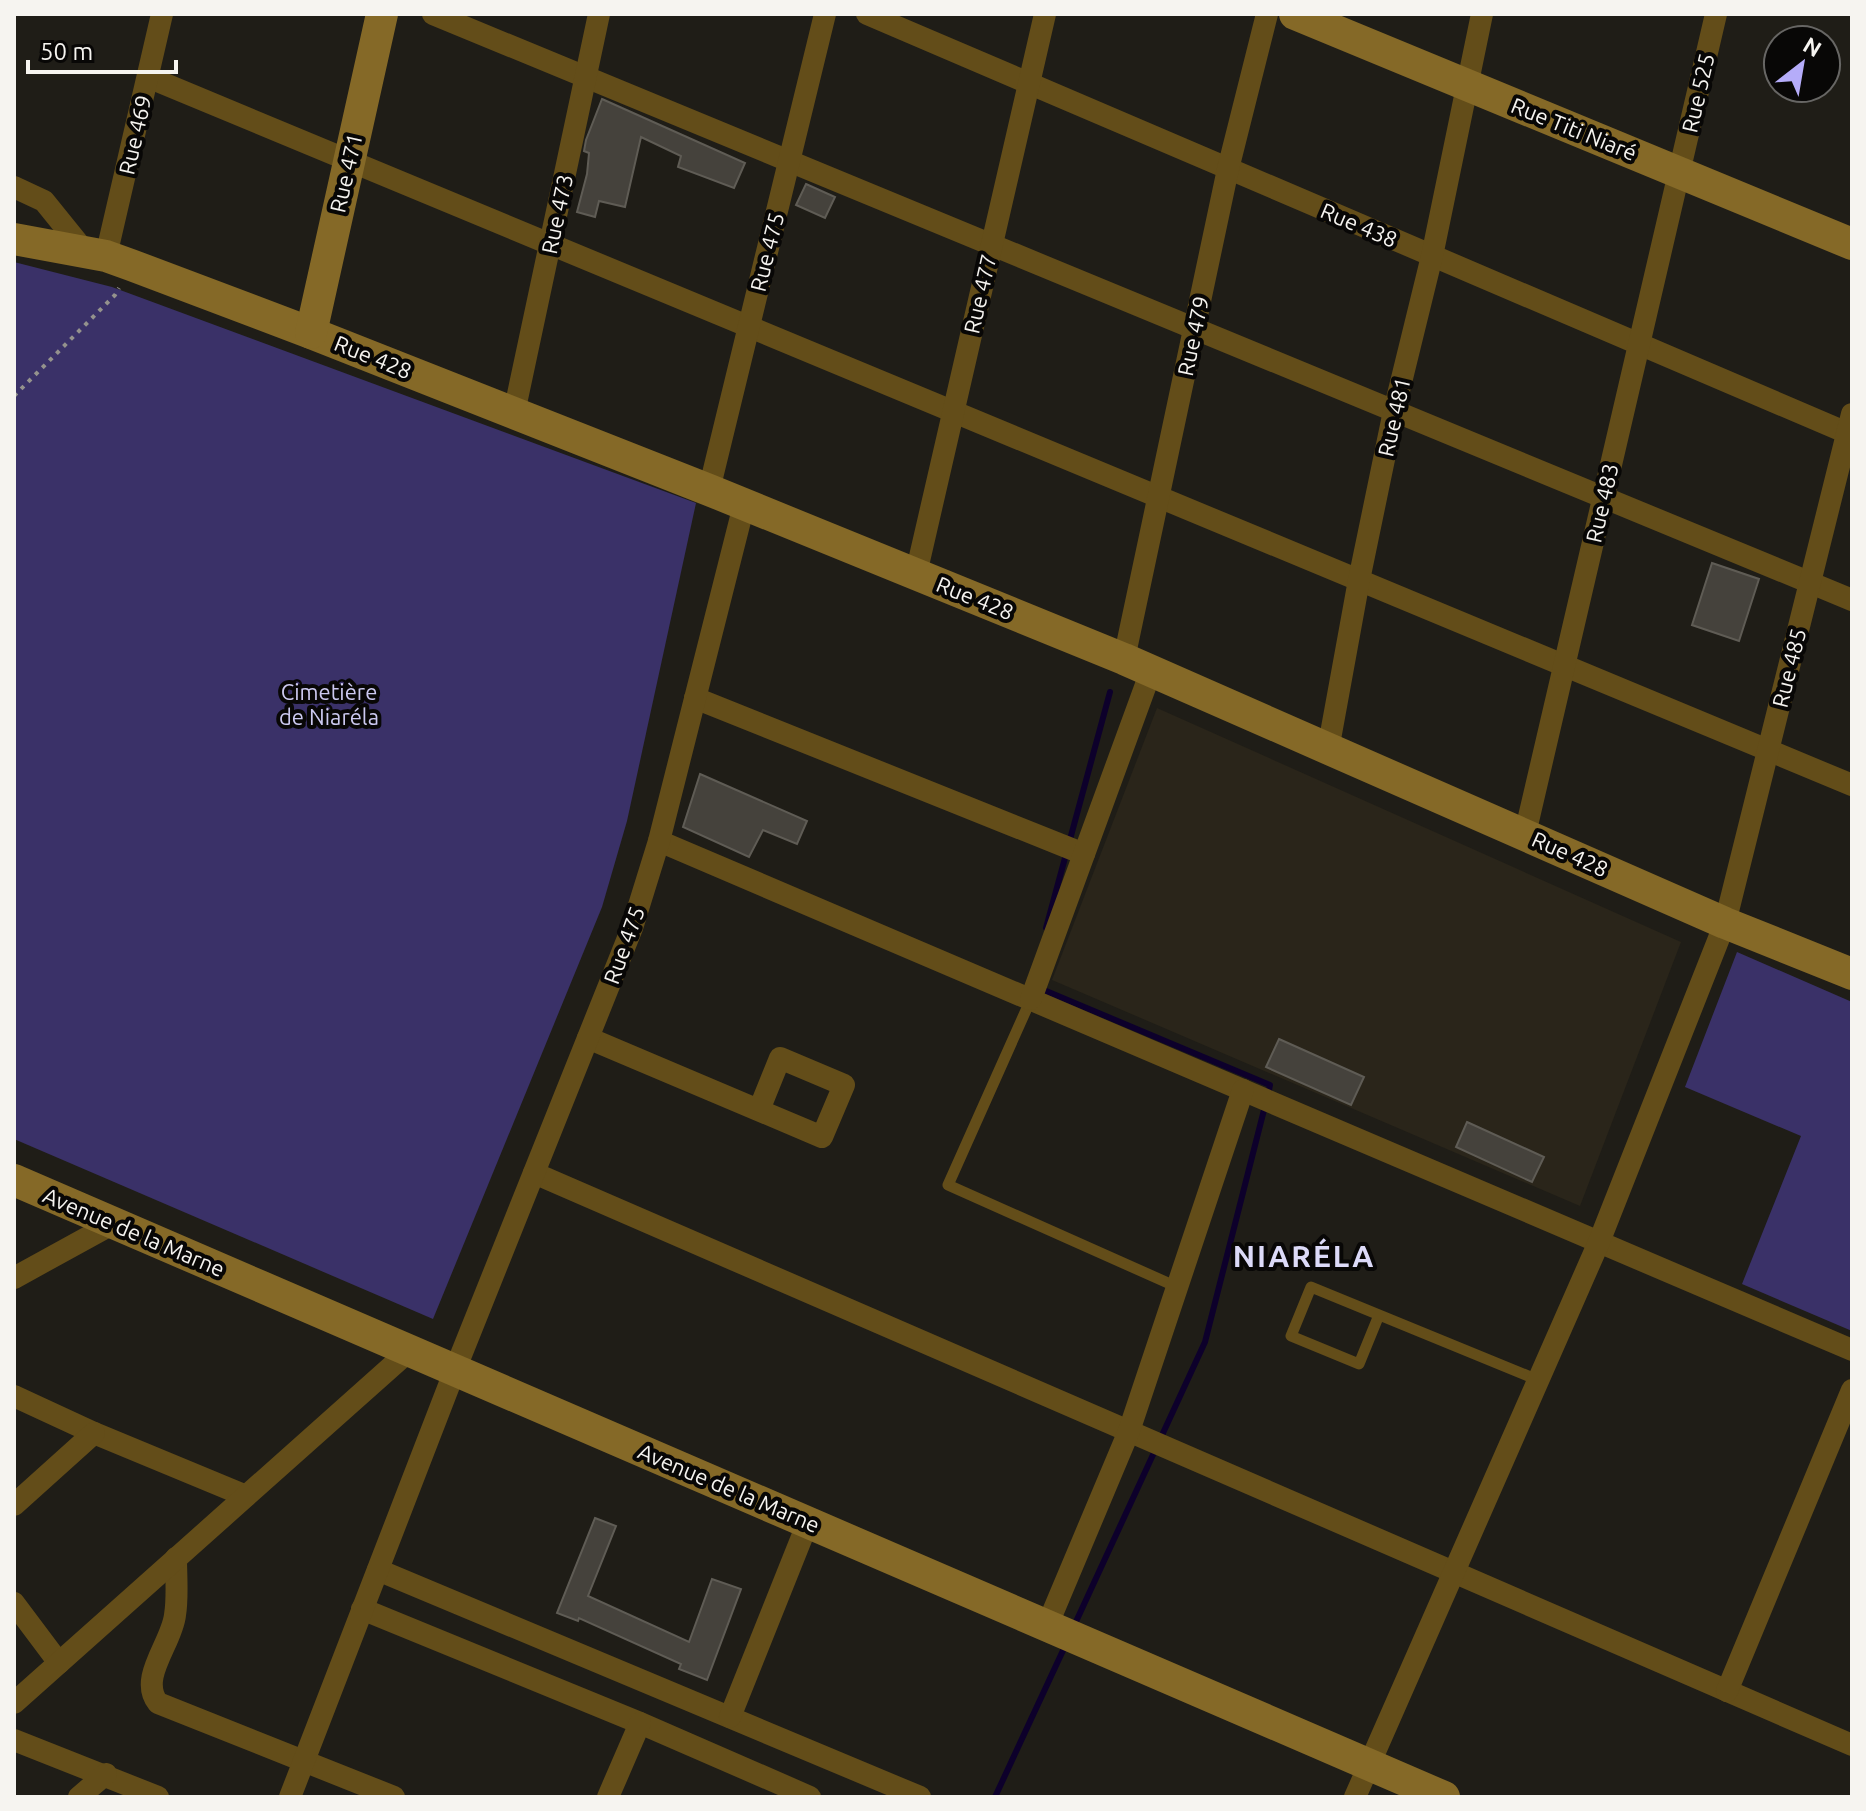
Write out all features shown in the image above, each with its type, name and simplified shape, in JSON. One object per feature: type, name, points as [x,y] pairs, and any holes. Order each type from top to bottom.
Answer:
[{"type":"street","name":"Rue 469","points":[[108,258],[162,14]]},
{"type":"street","name":"Rue 471","points":[[311,333],[382,14]]},
{"type":"street","points":[[433,14],[1852,600]]},
{"type":"street","name":"Rue 473","points":[[514,413],[599,14]]},
{"type":"street","name":"Rue 475","points":[[709,490],[825,14]]},
{"type":"street","name":"Rue 438","points":[[867,14],[1432,256],[1850,427]]},
{"type":"street","name":"Rue 477","points":[[916,574],[1045,14]]},
{"type":"street","name":"Rue 479","points":[[1031,999],[1084,854],[1138,665],[1159,497],[1228,169],[1267,14]]},
{"type":"street","name":"Rue Titi Niaré","points":[[1295,14],[1852,244]]},
{"type":"street","name":"Rue 481","points":[[1328,750],[1394,411],[1432,256],[1482,14]]},
{"type":"street","name":"Rue 525","points":[[1679,173],[1716,14]]},
{"type":"street","points":[[148,77],[1852,785]]},
{"type":"street","name":"Rue 483","points":[[1525,834],[1679,173]]},
{"type":"street","points":[[14,187],[44,201],[108,258]]},
{"type":"street","name":"Rue 428","points":[[14,239],[108,258],[311,333],[709,490],[1138,665],[1725,923],[1852,974]]},
{"type":"street","name":"Rue 485","points":[[1355,1797],[1599,1242],[1725,923],[1850,427]]},
{"type":"street","name":"Rue 475","points":[[290,1797],[455,1370],[632,928],[659,841],[744,505]]},
{"type":"street","points":[[695,698],[1084,854]]},
{"type":"street","points":[[659,841],[1852,1350]]},
{"type":"street","points":[[588,1038],[759,1110]]},
{"type":"street","points":[[1047,1626],[1129,1431],[1243,1090]]},
{"type":"street","points":[[534,1173],[1852,1745]]},
{"type":"street","name":"Avenue de la Marne","points":[[14,1180],[1444,1797]]},
{"type":"street","points":[[14,1278],[114,1223]]},
{"type":"street","points":[[14,1703],[409,1351]]},
{"type":"street","points":[[1727,1691],[1852,1390]]},
{"type":"street","points":[[14,1396],[246,1496]]},
{"type":"street","points":[[14,1505],[94,1433]]},
{"type":"street","points":[[730,1717],[808,1522]]},
{"type":"street","points":[[176,1558],[175,1617],[151,1683],[151,1694],[158,1703],[394,1797]]},
{"type":"street","points":[[378,1570],[920,1797]]},
{"type":"street","points":[[14,1603],[59,1663]]},
{"type":"street","points":[[362,1609],[640,1723],[810,1797]]},
{"type":"street","points":[[608,1797],[640,1723]]},
{"type":"street","points":[[14,1740],[158,1797]]},
{"type":"street","points":[[79,1797],[106,1774]]},
{"type":"lane","points":[[1031,999],[948,1185],[1177,1287]]},
{"type":"lane","points":[[1379,1315],[1359,1364],[1291,1336],[1311,1287],[1538,1380]]},
{"type":"path","points":[[14,396],[115,295],[108,258]]},
{"type":"shaded area","points":[[1157,708],[1681,942],[1580,1206],[1052,980]]},
{"type":"green space","name":"Cimetière de Niaréla","points":[[14,262],[112,287],[696,503],[627,821],[602,907],[433,1319],[14,1139]]},
{"type":"green space","points":[[1737,952],[1852,1002],[1852,1331],[1742,1284],[1801,1136],[1685,1087]]},
{"type":"building","points":[[602,99],[745,163],[734,188],[678,167],[681,156],[641,137],[625,207],[599,201],[595,217],[577,212],[587,174],[589,153],[584,151],[586,140]]},
{"type":"building","points":[[806,184],[835,197],[825,218],[796,205]]},
{"type":"building","points":[[1712,563],[1759,579],[1739,641],[1692,625]]},
{"type":"building","points":[[700,774],[807,821],[797,844],[763,830],[749,857],[683,827]]},
{"type":"building","points":[[1279,1039],[1364,1077],[1351,1105],[1266,1067]]},
{"type":"building","points":[[1467,1122],[1544,1157],[1532,1182],[1456,1147]]},
{"type":"building","points":[[595,1518],[616,1526],[588,1596],[689,1642],[712,1579],[741,1589],[707,1680],[679,1669],[681,1664],[579,1618],[578,1621],[557,1613]]},
{"type":"waterway","points":[[1046,928],[1110,692]]},
{"type":"waterway","points":[[1039,988],[1270,1085],[1268,1095]]},
{"type":"waterway","points":[[1074,1626],[1205,1342],[1265,1106]]},
{"type":"waterway","points":[[995,1797],[1066,1644]]},
{"type":"district","name":"NIARÉLA","points":[[1304,1257]]}]
